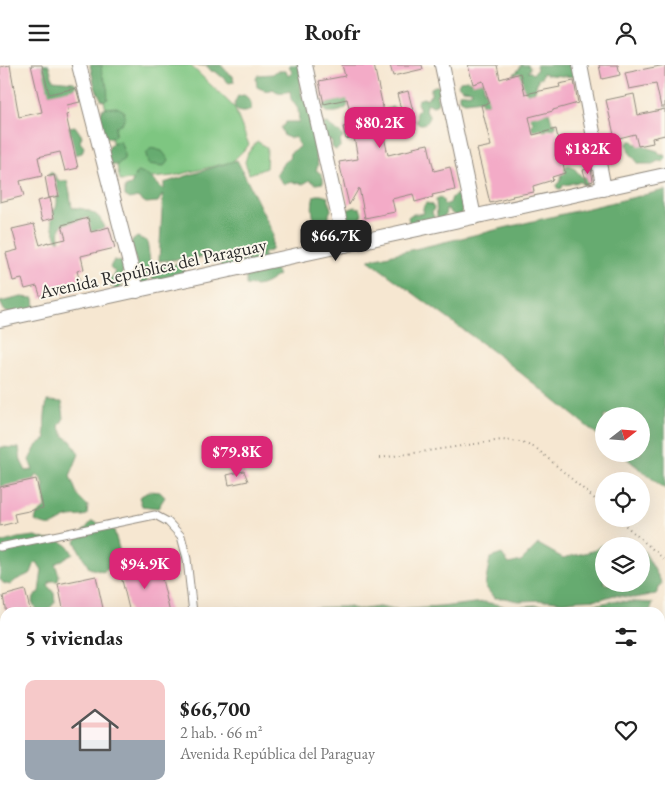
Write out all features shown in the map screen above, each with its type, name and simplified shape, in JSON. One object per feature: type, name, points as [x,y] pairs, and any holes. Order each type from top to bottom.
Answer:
[{"type":"street","points":[[79,65],[137,291]]},
{"type":"street","points":[[305,65],[345,245]]},
{"type":"street","points":[[442,65],[474,217]]},
{"type":"street","points":[[580,65],[604,189]]},
{"type":"street","name":"Avenida República del Paraguay","points":[[0,320],[665,175]]},
{"type":"lane","points":[[0,547],[154,515],[168,522],[181,536],[192,607]]},
{"type":"path","points":[[380,458],[502,440],[520,442],[536,448],[595,499]]},
{"type":"path","points":[[627,527],[665,560]]},
{"type":"green space","points":[[37,65],[49,65],[53,80],[74,82],[77,85],[71,91],[59,94],[46,94]]},
{"type":"green space","points":[[90,65],[102,65],[102,74],[107,86],[108,99],[102,101],[95,87]]},
{"type":"green space","points":[[97,65],[190,65],[234,107],[249,145],[232,162],[173,176],[120,181]]},
{"type":"green space","points":[[194,65],[221,65],[233,76],[234,82],[229,83],[216,72],[211,71],[207,66]]},
{"type":"green space","points":[[289,65],[300,65],[302,96],[306,103],[319,154],[316,156],[318,165],[316,170],[322,176],[323,183],[316,184],[310,180],[303,184],[293,182],[284,184],[276,175],[284,162],[289,159],[290,153],[300,147],[295,137],[284,136],[281,128],[286,122],[299,122],[298,109],[291,99],[290,91],[281,93],[273,89],[263,90],[257,87],[256,79],[258,75],[273,74],[279,71],[286,71],[288,76],[292,73]]},
{"type":"green space","points":[[521,65],[528,65],[530,68],[528,72],[533,74],[537,69],[536,65],[583,65],[577,77],[543,73],[541,78],[538,79],[535,91],[532,94],[528,94],[514,74]]},
{"type":"green space","points":[[467,80],[475,83],[484,82],[484,91],[487,90],[497,102],[482,105],[481,100],[465,102],[459,99],[459,93],[471,93],[472,90],[462,89],[458,85],[460,81]]},
{"type":"green space","points":[[438,86],[440,89],[436,95],[438,101],[433,106],[427,103],[425,109],[429,120],[423,124],[417,123],[416,112],[420,109],[417,103],[418,100],[426,99],[431,95],[431,88]]},
{"type":"green space","points":[[244,95],[250,101],[251,110],[242,112],[236,110],[235,104],[238,96]]},
{"type":"green space","points":[[349,98],[350,104],[342,110],[326,112],[323,109],[324,104]]},
{"type":"green space","points":[[117,107],[124,111],[125,117],[122,123],[116,126],[115,135],[111,138],[104,137],[100,123],[103,108]]},
{"type":"green space","points":[[392,107],[395,108],[396,116],[402,121],[397,128],[389,125],[388,121],[390,118],[384,113],[385,110]]},
{"type":"green space","points":[[549,112],[552,122],[556,123],[556,127],[545,131],[540,129],[533,131],[531,129],[533,122],[529,115]]},
{"type":"green space","points":[[328,123],[343,136],[340,141],[341,145],[335,150],[332,147],[332,141],[325,138],[323,124]]},
{"type":"green space","points":[[75,126],[82,136],[80,142],[84,147],[82,153],[72,155],[66,129]]},
{"type":"green space","points":[[586,134],[596,135],[596,163],[588,155],[572,148],[571,142],[577,137]]},
{"type":"green space","points":[[120,141],[124,152],[124,159],[117,165],[107,165],[107,151],[112,143]]},
{"type":"green space","points":[[257,141],[267,148],[266,168],[249,174],[245,162],[248,153]]},
{"type":"green space","points":[[629,141],[633,141],[636,144],[642,143],[648,148],[658,151],[660,155],[664,155],[663,162],[639,164],[629,152],[627,144]]},
{"type":"green space","points":[[151,148],[162,151],[169,160],[164,166],[148,164],[146,154]]},
{"type":"green space","points":[[237,160],[273,233],[272,250],[262,254],[270,261],[279,275],[264,284],[251,286],[246,285],[246,274],[243,271],[223,272],[220,264],[226,257],[234,257],[240,254],[159,261],[163,194],[158,202],[146,203],[137,197],[130,199],[125,196],[125,187],[131,185],[137,172],[148,176],[164,190],[164,183]]},
{"type":"green space","points":[[567,165],[572,166],[582,177],[586,177],[588,180],[587,184],[583,185],[578,182],[563,185],[560,189],[557,188],[556,185],[561,180],[562,171]]},
{"type":"green space","points":[[50,172],[59,181],[67,181],[72,208],[85,209],[97,215],[103,223],[104,230],[92,235],[66,225],[60,227],[59,243],[51,219],[51,210],[55,210],[57,201],[56,192],[48,175]]},
{"type":"green space","points":[[665,190],[665,489],[650,477],[650,472],[644,472],[632,463],[650,463],[650,407],[595,407],[595,433],[507,362],[368,260]]},
{"type":"green space","points":[[456,195],[461,197],[463,205],[462,214],[455,216],[448,208],[446,209],[445,216],[438,220],[436,200],[439,197],[443,200],[444,205],[450,203],[452,197]]},
{"type":"green space","points":[[314,196],[328,197],[331,210],[328,224],[317,226],[315,223],[312,204]]},
{"type":"green space","points":[[426,203],[431,204],[434,208],[432,213],[434,216],[433,221],[412,225],[408,217],[424,213],[423,208]]},
{"type":"green space","points":[[355,207],[360,208],[362,214],[360,220],[366,227],[368,237],[353,235],[346,216],[347,210]]},
{"type":"green space","points":[[137,237],[147,241],[151,268],[159,267],[168,262],[171,266],[178,263],[184,268],[186,280],[154,283],[151,273],[147,284],[142,286],[131,242]]},
{"type":"green space","points":[[114,260],[125,265],[122,273],[123,283],[118,291],[106,279],[114,277],[115,272],[110,267]]},
{"type":"green space","points":[[21,297],[34,298],[35,307],[28,314],[5,312],[0,302]]},
{"type":"green space","points":[[47,401],[62,402],[64,418],[59,426],[64,436],[71,441],[79,454],[70,476],[78,496],[88,506],[87,515],[68,517],[54,524],[45,525],[35,521],[37,514],[46,507],[44,485],[37,475],[31,485],[0,494],[0,447],[19,448],[21,461],[26,471],[33,470],[29,460],[37,445],[46,439],[44,425]]},
{"type":"green space","points":[[150,491],[160,492],[165,497],[158,508],[142,506],[139,497]]},
{"type":"green space","points":[[92,521],[114,530],[122,560],[103,572],[89,568],[75,541]]},
{"type":"green space","points":[[35,536],[48,540],[59,540],[68,546],[73,554],[55,564],[59,575],[58,581],[50,581],[48,586],[54,593],[55,602],[51,607],[35,607],[32,601],[39,592],[42,570],[37,562],[31,573],[10,585],[3,583],[0,579],[0,543]]},
{"type":"green space","points":[[538,544],[563,558],[595,550],[595,592],[650,592],[650,562],[662,583],[656,594],[634,598],[614,595],[601,599],[563,602],[549,600],[518,601],[494,598],[485,586],[490,558],[502,554],[509,564],[521,561]]},
{"type":"green space","points":[[615,601],[653,603],[652,607],[510,607],[537,605],[575,606]]},
{"type":"green space","points":[[484,602],[510,607],[441,607]]},
{"type":"building","points":[[10,65],[19,117],[42,112],[31,65],[42,65],[49,94],[76,88],[80,102],[67,105],[69,114],[66,115],[78,168],[65,171],[60,152],[38,157],[42,176],[20,181],[24,196],[0,202],[0,67]]},
{"type":"building","points":[[342,65],[374,65],[388,131],[383,132],[388,155],[428,144],[434,171],[450,167],[455,190],[432,195],[433,197],[415,202],[413,194],[392,199],[395,212],[365,218],[359,188],[349,205],[339,162],[358,159],[354,137],[346,139],[343,127],[353,125],[347,99],[324,104],[319,81],[345,76]]},
{"type":"building","points":[[390,65],[422,65],[423,69],[393,76]]},
{"type":"building","points":[[468,65],[497,65],[500,79],[520,73],[525,94],[560,87],[559,84],[574,81],[578,103],[529,117],[533,135],[556,129],[565,173],[552,177],[553,180],[533,186],[534,192],[490,203],[477,149],[491,146],[481,105],[489,103],[483,81],[473,84]]},
{"type":"building","points":[[599,65],[618,65],[620,75],[602,79]]},
{"type":"building","points":[[665,65],[665,107],[661,107],[656,84],[629,89],[625,73]]},
{"type":"building","points":[[408,91],[416,123],[405,125],[397,94]]},
{"type":"building","points":[[634,94],[638,115],[665,109],[665,135],[652,138],[653,143],[638,146],[635,134],[615,139],[606,100]]},
{"type":"building","points":[[591,168],[593,181],[587,183],[583,170]]},
{"type":"building","points":[[54,175],[59,196],[49,198],[45,177]]},
{"type":"building","points":[[50,198],[54,218],[42,221],[37,201]]},
{"type":"building","points":[[88,218],[91,232],[109,227],[115,248],[81,256],[84,269],[77,271],[82,289],[41,298],[37,286],[25,289],[22,279],[13,281],[6,253],[18,250],[12,229],[34,224],[40,245],[66,239],[62,225]]},
{"type":"building","points":[[244,471],[248,481],[229,485],[227,475]]},
{"type":"building","points":[[36,479],[43,508],[14,514],[16,522],[0,526],[0,487]]},
{"type":"building","points":[[158,562],[169,607],[129,607],[120,572]]},
{"type":"building","points":[[96,576],[103,607],[63,607],[58,584]]},
{"type":"building","points":[[25,590],[29,607],[5,607],[3,596]]}]
